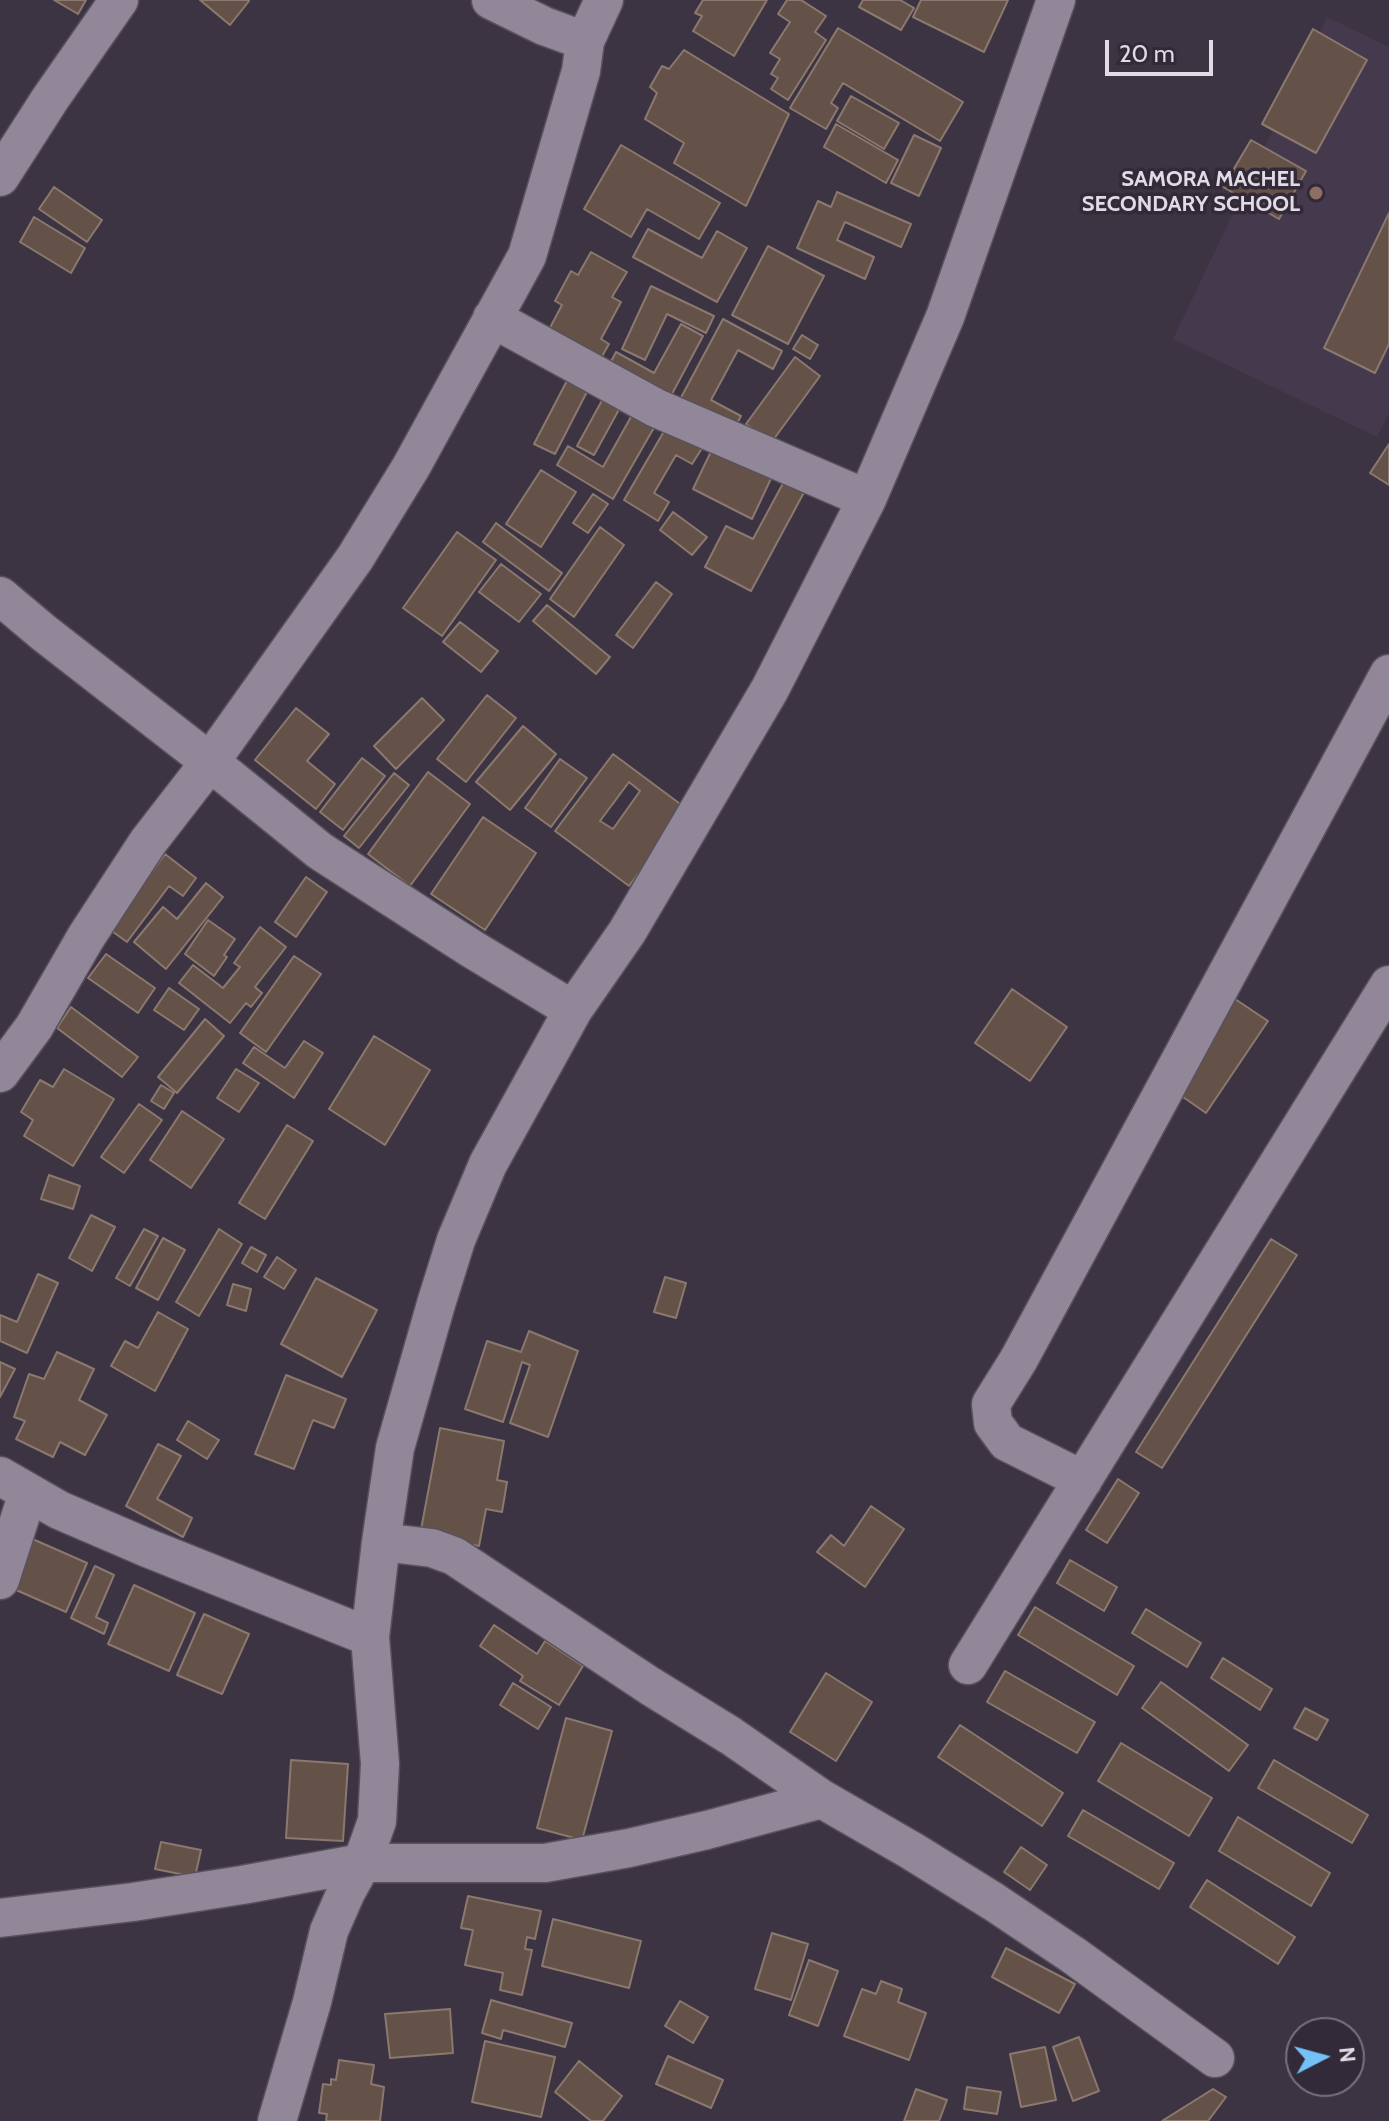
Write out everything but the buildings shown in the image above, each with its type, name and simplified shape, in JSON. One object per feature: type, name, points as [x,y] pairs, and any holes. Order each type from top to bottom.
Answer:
[{"type":"street","points":[[0,177],[119,0]]},
{"type":"street","points":[[491,0],[544,26],[585,41]]},
{"type":"street","points":[[0,1073],[34,1027],[86,937],[148,842],[210,762],[355,558],[411,467],[527,256],[581,71],[585,41],[604,0]]},
{"type":"street","points":[[277,2121],[329,1931],[362,1863],[377,1821],[380,1764],[370,1637],[381,1542],[395,1448],[456,1240],[488,1164],[573,1010],[627,932],[770,689],[867,499],[945,317],[1056,0]]},
{"type":"street","points":[[492,318],[656,408],[867,499]]},
{"type":"street","points":[[0,596],[320,851],[573,1010]]},
{"type":"street","points":[[1083,1480],[1007,1442],[993,1423],[991,1404],[1019,1359],[1389,674]]},
{"type":"street","points":[[968,1665],[1389,985]]},
{"type":"street","points":[[0,1580],[14,1485],[59,1510],[145,1547],[370,1637]]},
{"type":"street","points":[[381,1542],[432,1548],[454,1556],[731,1736],[822,1799],[994,1902],[1215,2058]]},
{"type":"street","points":[[0,1918],[149,1900],[362,1863],[545,1863],[707,1830],[822,1799]]},
{"type":"shaded area","name":"SAMORA MACHEL SECONDARY SCHOOL","points":[[1327,17],[1389,47],[1389,413],[1377,437],[1173,339]]},
{"type":"place","name":"SAMORA MACHEL SECONDARY SCHOOL","points":[[1316,193]]}]
